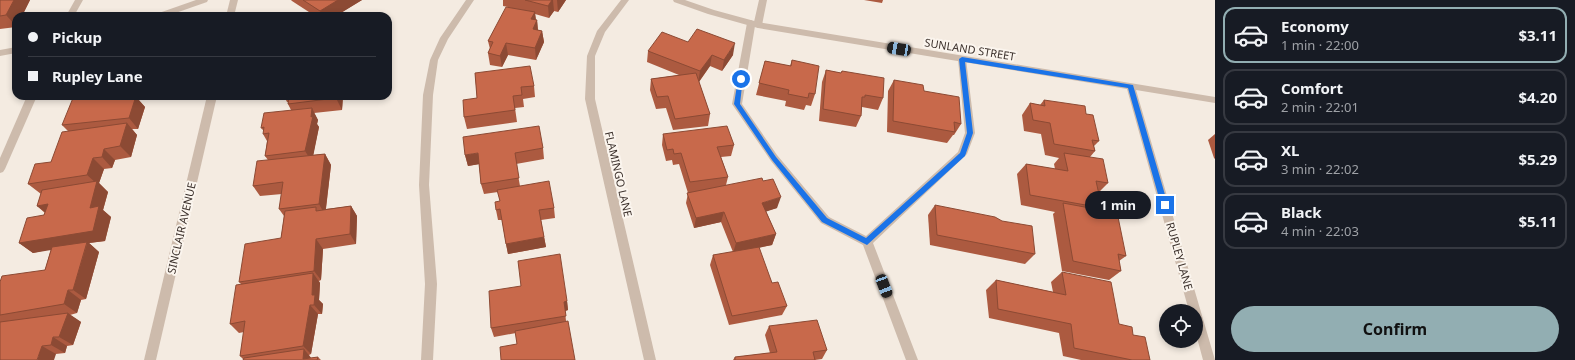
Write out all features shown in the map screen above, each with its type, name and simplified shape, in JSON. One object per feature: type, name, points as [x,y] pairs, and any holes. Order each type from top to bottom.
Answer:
[{"type":"street","points":[[72,12],[79,0]]},
{"type":"street","points":[[170,12],[204,0]]},
{"type":"street","points":[[231,12],[234,0]]},
{"type":"street","points":[[427,360],[432,284],[424,185],[428,95],[434,60],[444,38],[470,0]]},
{"type":"street","name":"FLAMINGO LANE","points":[[625,0],[601,31],[591,56],[590,99],[650,360]]},
{"type":"street","name":"SUNLAND STREET","points":[[677,0],[711,12],[754,24],[1215,100]]},
{"type":"street","points":[[763,0],[754,24],[736,104],[774,158],[825,220],[867,242],[912,360]]},
{"type":"street","points":[[0,53],[12,51]]},
{"type":"street","points":[[867,242],[962,154],[970,133],[962,59]]},
{"type":"street","name":"RUPLEY LANE","points":[[1131,87],[1194,304]]},
{"type":"street","points":[[0,169],[30,100]]},
{"type":"street","name":"SINCLAIR AVENUE","points":[[150,360],[211,100]]},
{"type":"street","name":"RUPLEY LANE","points":[[1203,336],[1210,360]]},
{"type":"building","points":[[0,0],[14,0],[6,15],[0,16]]},
{"type":"building","points":[[303,0],[338,0],[320,11]]},
{"type":"building","points":[[525,0],[552,0],[548,6]]},
{"type":"building","points":[[506,7],[535,12],[531,19],[537,20],[533,29],[542,31],[535,48],[506,43],[500,56],[488,53],[493,42],[488,41]]},
{"type":"building","points":[[697,29],[735,43],[724,60],[712,55],[700,71],[648,51],[662,32],[688,42]]},
{"type":"building","points":[[792,60],[819,66],[815,94],[809,93],[808,98],[788,94],[789,90],[759,83],[765,61],[791,66]]},
{"type":"building","points":[[530,66],[534,86],[521,87],[522,95],[513,96],[515,110],[464,117],[463,100],[477,98],[475,73]]},
{"type":"building","points":[[826,70],[884,78],[883,98],[865,95],[865,97],[862,97],[861,116],[823,109]]},
{"type":"building","points":[[696,73],[710,114],[675,119],[668,96],[657,97],[651,79]]},
{"type":"building","points":[[894,80],[923,85],[924,91],[959,97],[961,124],[954,122],[955,132],[893,121]]},
{"type":"building","points":[[72,100],[135,100],[129,118],[62,125]]},
{"type":"building","points":[[288,100],[320,100],[288,104]]},
{"type":"building","points":[[1044,100],[1085,106],[1086,114],[1093,115],[1099,141],[1092,140],[1095,151],[1054,144],[1050,123],[1033,120],[1030,103],[1045,106]]},
{"type":"building","points":[[312,108],[311,117],[313,116],[305,151],[265,156],[269,133],[263,134],[264,127],[261,128],[264,113]]},
{"type":"building","points":[[127,123],[120,146],[104,149],[102,157],[93,158],[87,175],[28,184],[35,164],[51,162],[62,132]]},
{"type":"building","points":[[539,126],[543,148],[515,153],[519,178],[481,184],[478,153],[465,155],[463,137]]},
{"type":"building","points":[[727,126],[734,145],[717,147],[728,177],[690,182],[681,153],[674,154],[673,149],[667,150],[663,134]]},
{"type":"building","points":[[1064,153],[1103,159],[1108,183],[1096,181],[1102,208],[1030,195],[1026,164],[1068,171]]},
{"type":"building","points":[[325,154],[319,204],[279,209],[283,182],[253,186],[257,161]]},
{"type":"building","points":[[762,178],[763,181],[773,179],[781,197],[762,203],[776,234],[736,243],[724,212],[696,218],[687,193]]},
{"type":"building","points":[[97,181],[90,208],[99,206],[93,231],[19,243],[27,218],[44,215],[48,204],[37,206],[42,190]]},
{"type":"building","points":[[549,181],[554,208],[539,210],[544,237],[506,244],[500,209],[496,210],[495,202],[500,201],[497,190]]},
{"type":"building","points":[[1063,203],[1106,211],[1107,215],[1118,217],[1126,256],[1118,254],[1121,271],[1073,261]]},
{"type":"building","points":[[935,205],[995,217],[1002,221],[1032,226],[1035,254],[937,235]]},
{"type":"building","points":[[351,206],[350,234],[316,239],[314,271],[239,282],[245,244],[281,238],[285,211],[316,207],[316,211]]},
{"type":"building","points":[[87,242],[73,290],[68,290],[64,304],[0,315],[0,282],[2,276],[45,270],[52,247]]},
{"type":"building","points":[[759,247],[772,283],[778,282],[787,306],[732,316],[713,255]]},
{"type":"building","points":[[560,254],[567,301],[564,302],[566,316],[491,328],[489,291],[521,286],[518,261]]},
{"type":"building","points":[[1062,272],[1111,282],[1119,324],[1132,327],[1133,335],[1145,337],[1150,360],[1132,360],[1074,348],[1071,324],[998,309],[996,280],[1066,295]]},
{"type":"building","points":[[313,273],[312,295],[315,295],[314,305],[310,305],[303,346],[240,356],[245,321],[230,324],[236,285]]},
{"type":"building","points":[[68,313],[59,337],[53,337],[51,345],[42,346],[37,360],[0,360],[0,322]]},
{"type":"building","points":[[817,320],[827,350],[813,352],[815,360],[735,360],[735,357],[777,352],[769,326]]},
{"type":"building","points":[[568,321],[575,360],[501,360],[500,347],[517,344],[515,331]]},
{"type":"building","points":[[304,349],[303,359],[318,357],[317,360],[243,360],[244,358]]},
{"type":"route","points":[[741,79],[736,104],[774,158],[825,220],[867,242],[962,154],[970,133],[962,59],[1131,87],[1165,205]]}]
